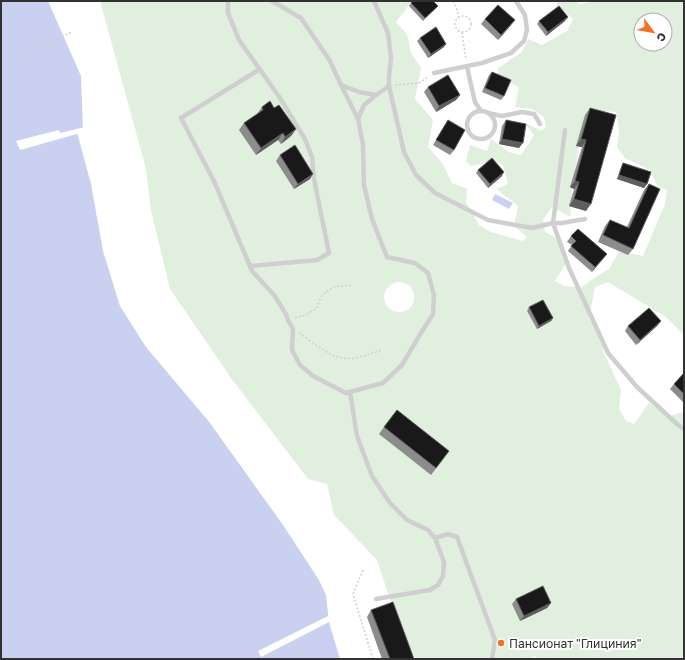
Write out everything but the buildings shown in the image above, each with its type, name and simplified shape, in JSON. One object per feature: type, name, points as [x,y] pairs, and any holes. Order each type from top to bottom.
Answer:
[{"type":"lane","points":[[228,1],[228,13],[239,40],[280,98],[305,139],[312,158],[314,179],[329,254],[317,260],[250,266]]},
{"type":"lane","points":[[260,69],[181,118],[214,181],[252,271],[274,295],[286,314],[292,329],[292,350],[300,365],[314,376],[346,393],[383,383],[402,365],[433,314],[434,295],[428,273],[415,263],[387,257],[372,220],[364,185],[363,145],[358,119],[330,61],[301,18],[272,1]]},
{"type":"lane","points":[[374,1],[388,33],[391,58],[389,86],[404,152],[416,175],[435,193],[488,220],[532,228],[553,223],[585,219]]},
{"type":"lane","points":[[434,73],[467,67],[511,53],[524,41],[527,30],[525,15],[516,1]]},
{"type":"lane","points":[[467,67],[474,102],[481,111]]},
{"type":"lane","points":[[341,85],[359,92],[376,95]]},
{"type":"lane","points":[[358,119],[364,105],[389,86]]},
{"type":"lane","points":[[488,113],[493,118],[495,125],[493,132],[487,137],[480,138],[474,136],[469,131],[467,124],[469,117],[474,112],[481,111],[502,116],[522,112],[534,114],[540,124]]},
{"type":"lane","points":[[565,130],[553,223],[569,268],[608,353],[637,387],[684,429]]},
{"type":"lane","points":[[350,392],[357,436],[372,476],[390,503],[407,520],[428,530],[435,538],[444,562],[443,576],[438,585],[430,590],[376,599]]},
{"type":"lane","points":[[435,538],[448,534],[456,537],[495,640],[492,659]]},
{"type":"path","points":[[453,1],[459,17]]},
{"type":"path","points":[[463,16],[467,17],[471,24],[470,28],[462,32],[458,31],[455,24],[456,20],[463,16]]},
{"type":"path","points":[[18,56],[72,32]]},
{"type":"path","points":[[462,32],[467,67]]},
{"type":"path","points":[[389,86],[419,83],[434,73]]},
{"type":"path","points":[[288,320],[305,315],[316,309],[322,295],[333,287],[352,285]]},
{"type":"path","points":[[292,329],[338,358],[354,358],[382,350]]},
{"type":"path","points":[[363,570],[353,594],[373,659]]},
{"type":"green space","points":[[100,1],[412,1],[396,22],[407,34],[411,53],[421,68],[415,99],[433,120],[428,147],[443,164],[452,183],[467,189],[466,202],[479,225],[491,232],[523,241],[527,237],[514,226],[518,206],[496,189],[508,184],[503,165],[494,161],[471,166],[466,161],[470,145],[487,151],[491,139],[509,152],[521,155],[534,135],[523,122],[542,131],[546,127],[544,117],[532,109],[515,107],[519,87],[498,78],[498,68],[522,52],[528,39],[542,45],[567,31],[573,19],[557,5],[557,1],[575,1],[580,4],[594,1],[684,1],[684,335],[666,317],[608,282],[595,287],[589,319],[601,332],[603,351],[621,390],[619,409],[626,421],[634,424],[649,403],[670,416],[684,412],[684,659],[537,659],[535,656],[530,659],[416,659],[401,633],[377,560],[334,515],[327,484],[308,479],[231,378],[170,289],[151,210],[146,169]],"holes":[[[589,110],[616,112],[619,130],[617,147],[625,158],[650,170],[657,186],[667,190],[665,204],[643,256],[619,251],[610,268],[581,287],[565,286],[555,281],[568,260],[558,239],[545,232],[543,220],[552,207],[571,217],[570,205],[581,133]],[[259,116],[291,136],[278,140],[256,155]],[[397,282],[410,286],[414,296],[414,302],[411,307],[400,312],[389,309],[384,300],[386,289]]]},
{"type":"water","points":[[1,1],[48,1],[81,76],[83,130],[77,132],[91,184],[103,251],[120,306],[146,347],[210,423],[283,525],[319,580],[326,595],[329,622],[340,659],[1,659]]},
{"type":"water","points":[[495,194],[513,203],[509,209],[492,200]]},
{"type":"pier","points":[[85,127],[84,132],[20,150],[16,141],[59,130],[60,133]]},
{"type":"pier","points":[[330,615],[331,621],[261,657],[258,651]]},
{"type":"place","name":"Пансионат \"Глициния\"","points":[[501,643]]}]
